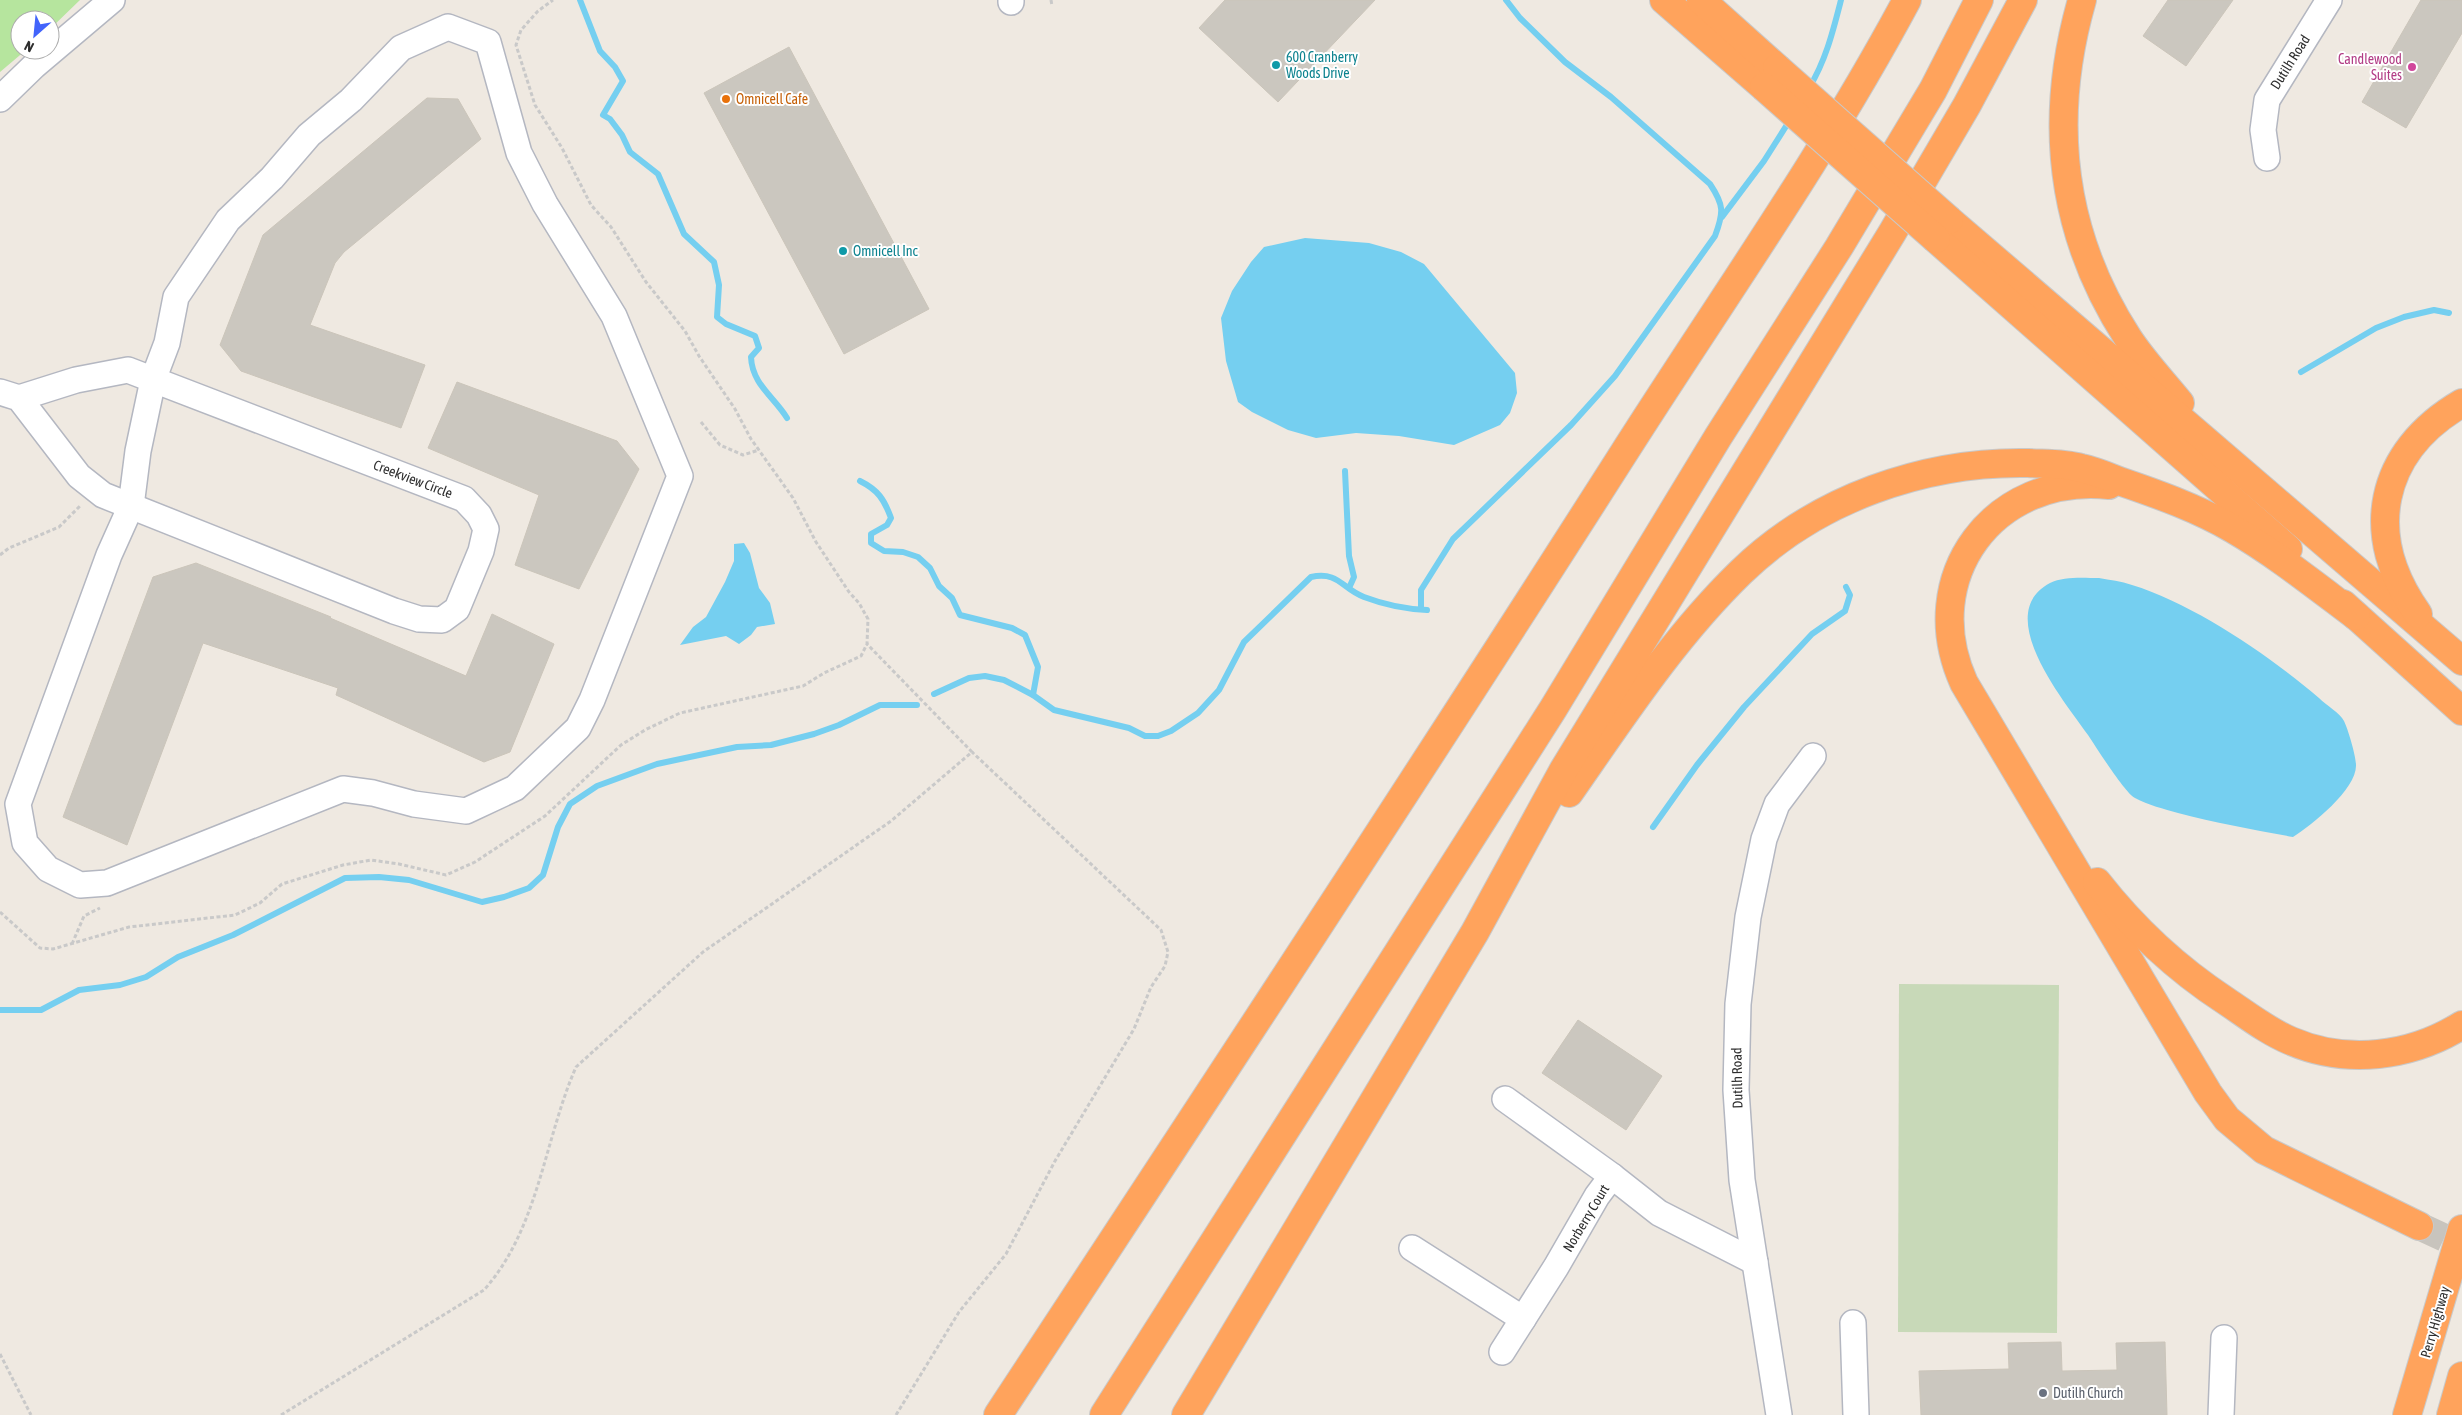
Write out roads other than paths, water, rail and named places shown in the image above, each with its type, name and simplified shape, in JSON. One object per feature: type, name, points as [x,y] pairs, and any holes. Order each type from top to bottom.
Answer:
[{"type":"highway","points":[[1664,0],[1771,77],[1943,230],[2282,543],[2356,616],[2462,711]]},
{"type":"highway","points":[[1701,0],[1771,77]]},
{"type":"highway","points":[[998,1415],[1458,713],[1630,442],[1777,219],[1836,125],[1907,0]]},
{"type":"highway","points":[[1104,1415],[1553,709],[1718,437],[1839,247],[1924,107],[1979,0]]},
{"type":"highway","points":[[1186,1415],[1475,932],[1564,768],[1892,233],[1966,105],[2023,0]]},
{"type":"highway","points":[[2082,0],[2068,61],[2062,137],[2065,174],[2076,226],[2089,267],[2105,301],[2129,340],[2218,449]]},
{"type":"highway","points":[[1943,230],[2218,449],[2378,591],[2457,657]]},
{"type":"highway","points":[[2457,657],[2421,618],[2400,584],[2387,547],[2385,510],[2394,474],[2414,442],[2428,426],[2462,403]]},
{"type":"highway","points":[[1475,932],[1652,675],[1708,606],[1770,548],[1797,528],[1840,504],[1876,488],[1922,475],[2002,463],[2054,464],[2080,467],[2186,505],[2232,528],[2356,616]]},
{"type":"highway","points":[[2143,489],[2087,484],[2068,486],[2034,494],[2019,501],[1990,522],[1967,553],[1958,571],[1952,590],[1949,628],[1956,666],[1964,683],[2208,1093],[2227,1119],[2251,1140],[2278,1158],[2419,1226]]},
{"type":"highway","points":[[2038,807],[2101,886],[2140,930],[2189,975],[2274,1033],[2308,1047],[2345,1055],[2365,1055],[2386,1053],[2426,1043],[2462,1024]]},
{"type":"highway","name":"Perry Highway","points":[[2407,1415],[2462,1229]]},
{"type":"highway","points":[[2451,1415],[2462,1376]]},
{"type":"street","points":[[0,99],[34,66],[112,0]]},
{"type":"street","name":"Dutilh Road","points":[[2267,158],[2263,123],[2267,100],[2273,87],[2329,0]]},
{"type":"street","points":[[448,27],[488,42],[519,153],[545,204],[614,316],[680,476],[592,700],[578,728],[515,788],[466,811],[414,804],[373,793],[343,789],[107,883],[80,885],[48,869],[26,843],[18,804],[109,555],[131,506],[138,451],[153,380],[167,343],[176,298],[228,220],[272,178],[309,135],[351,100],[401,48],[448,27]]},
{"type":"street","name":"Creekview Circle","points":[[128,370],[153,380],[464,499],[479,515],[486,530],[482,551],[457,610],[442,620],[419,619],[102,495],[79,476],[9,395],[106,373],[128,370]]},
{"type":"street","name":"Dutilh Road","points":[[1779,1415],[1742,1180],[1736,1090],[1738,1004],[1742,960],[1755,876],[1769,822],[1788,787],[1813,756]]},
{"type":"street","points":[[1505,1099],[1612,1176]]},
{"type":"street","name":"Norberry Court","points":[[1502,1352],[1556,1267],[1597,1196],[1612,1176],[1659,1213],[1755,1262]]},
{"type":"street","points":[[1412,1248],[1523,1319]]},
{"type":"street","points":[[1853,1323],[1856,1415]]},
{"type":"street","points":[[2220,1415],[2224,1338]]},
{"type":"water","points":[[1305,238],[1369,243],[1401,252],[1424,264],[1515,373],[1517,393],[1510,413],[1500,425],[1454,445],[1399,436],[1356,433],[1316,438],[1288,430],[1252,412],[1238,402],[1226,361],[1221,318],[1232,291],[1251,262],[1264,247]]},
{"type":"water","points":[[744,543],[750,553],[759,588],[770,603],[775,624],[757,627],[751,635],[739,644],[726,636],[680,645],[693,627],[706,617],[725,582],[734,561],[734,544]]},
{"type":"water","points":[[2068,578],[2099,578],[2124,582],[2156,594],[2205,618],[2278,665],[2339,715],[2348,730],[2356,765],[2349,785],[2332,806],[2293,837],[2178,813],[2145,803],[2130,794],[2050,681],[2038,658],[2030,636],[2028,615],[2034,597],[2050,583]]},
{"type":"waterway","points":[[580,0],[600,51],[615,67],[623,81],[603,115],[610,119],[622,135],[630,152],[658,174],[684,234],[714,262],[719,285],[717,317],[726,324],[755,336],[759,348],[751,357],[755,375],[759,383],[787,418]]},
{"type":"waterway","points":[[1421,609],[1421,590],[1453,539],[1571,425],[1615,376],[1715,236],[1721,215],[1720,203],[1710,184],[1611,97],[1565,62],[1520,18],[1506,0]]},
{"type":"waterway","points":[[1809,88],[1824,56],[1841,0]]},
{"type":"waterway","points":[[1722,217],[1764,161],[1790,120]]},
{"type":"waterway","points":[[2301,372],[2376,328],[2404,317],[2434,310],[2449,313]]},
{"type":"waterway","points":[[1345,471],[1349,556],[1354,577],[1349,588]]},
{"type":"waterway","points":[[860,481],[880,496],[891,518],[887,525],[871,534],[871,543],[884,551],[903,552],[918,557],[930,568],[939,586],[952,598],[960,615],[1012,628],[1025,635],[1038,667],[1033,695]]},
{"type":"waterway","points":[[934,694],[969,678],[985,676],[1004,680],[1033,695],[1054,710],[1129,728],[1145,736],[1158,736],[1171,731],[1198,713],[1219,690],[1244,642],[1311,577],[1328,576],[1364,597],[1403,608],[1427,610]]},
{"type":"waterway","points":[[1653,827],[1697,765],[1744,707],[1812,634],[1845,611],[1850,595],[1846,587]]},
{"type":"waterway","points":[[0,1010],[41,1010],[79,990],[120,985],[146,977],[178,957],[233,935],[345,878],[379,877],[409,880],[482,902],[504,897],[529,888],[543,875],[558,827],[570,804],[597,786],[657,764],[737,747],[771,745],[814,734],[839,725],[880,705],[917,705]]},
{"type":"tunnel","points":[[2419,1226],[2462,1246]]},
{"type":"place","name":"600 Cranberry Woods Drive","points":[[1276,65]]},
{"type":"place","name":"Candlewood Suites","points":[[2412,67]]},
{"type":"place","name":"Omnicell Cafe","points":[[726,99]]},
{"type":"place","name":"Omnicell Inc","points":[[843,251]]},
{"type":"place","name":"Dutilh Church","points":[[2043,1393]]}]
